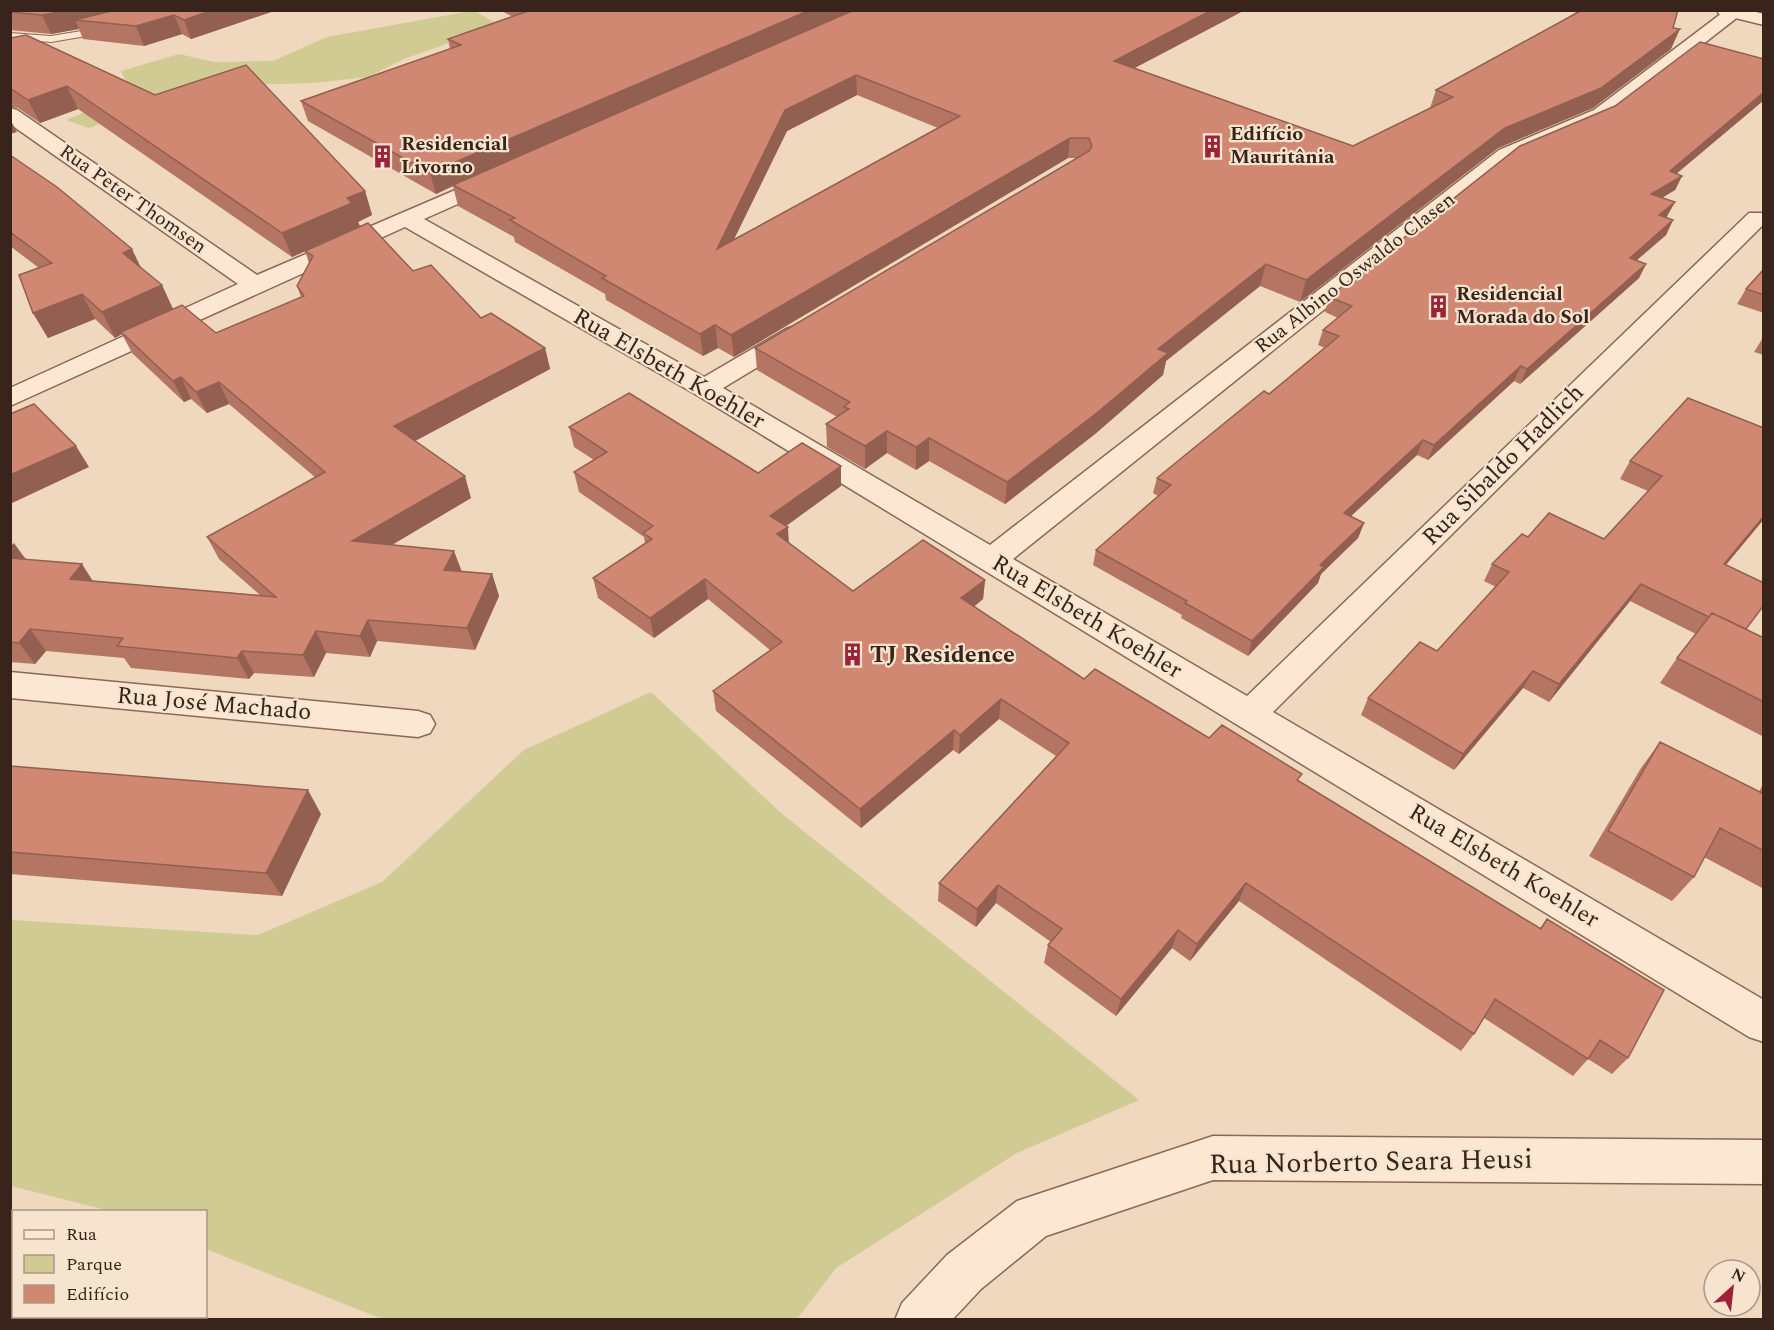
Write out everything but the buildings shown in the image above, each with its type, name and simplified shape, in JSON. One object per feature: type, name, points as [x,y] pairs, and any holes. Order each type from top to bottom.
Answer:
[{"type":"street","points":[[1730,12],[1764,20]]},
{"type":"street","name":"Rua Albino Oswaldo Clasen","points":[[993,560],[1506,154],[1601,114],[1730,12]]},
{"type":"street","name":"Rua Peter Thomsen","points":[[10,114],[255,285]]},
{"type":"street","points":[[10,398],[255,285],[516,170]]},
{"type":"street","name":"Rua Elsbeth Koehler","points":[[406,218],[704,388],[1764,1023]]},
{"type":"street","name":"Rua Sibaldo Hadlich","points":[[1250,714],[1757,218]]},
{"type":"street","points":[[704,388],[815,322]]},
{"type":"street","name":"Rua José Machado","points":[[10,685],[418,724]]},
{"type":"street","name":"Rua Norberto Seara Heusi","points":[[919,1320],[964,1272],[1033,1217],[1213,1158],[1764,1162]]},
{"type":"lane","points":[[10,36],[51,39],[120,27]]},
{"type":"green space","points":[[471,11],[499,25],[404,59],[368,77],[313,83],[205,86],[89,128],[66,120],[128,94],[128,86],[121,71],[179,54],[214,62],[273,61],[327,37]]},
{"type":"green space","points":[[651,692],[781,813],[1139,1100],[1017,1153],[836,1268],[797,1319],[382,1319],[207,1249],[207,1210],[106,1210],[11,1186],[11,920],[258,935],[382,882],[524,750]]},
{"type":"place","name":"Edifício Mauritânia","points":[[1212,146]]},
{"type":"place","name":"Residencial Livorno","points":[[383,156]]},
{"type":"place","name":"Residencial Morada do Sol","points":[[1438,306]]},
{"type":"place","name":"TJ Residence","points":[[852,655]]}]
